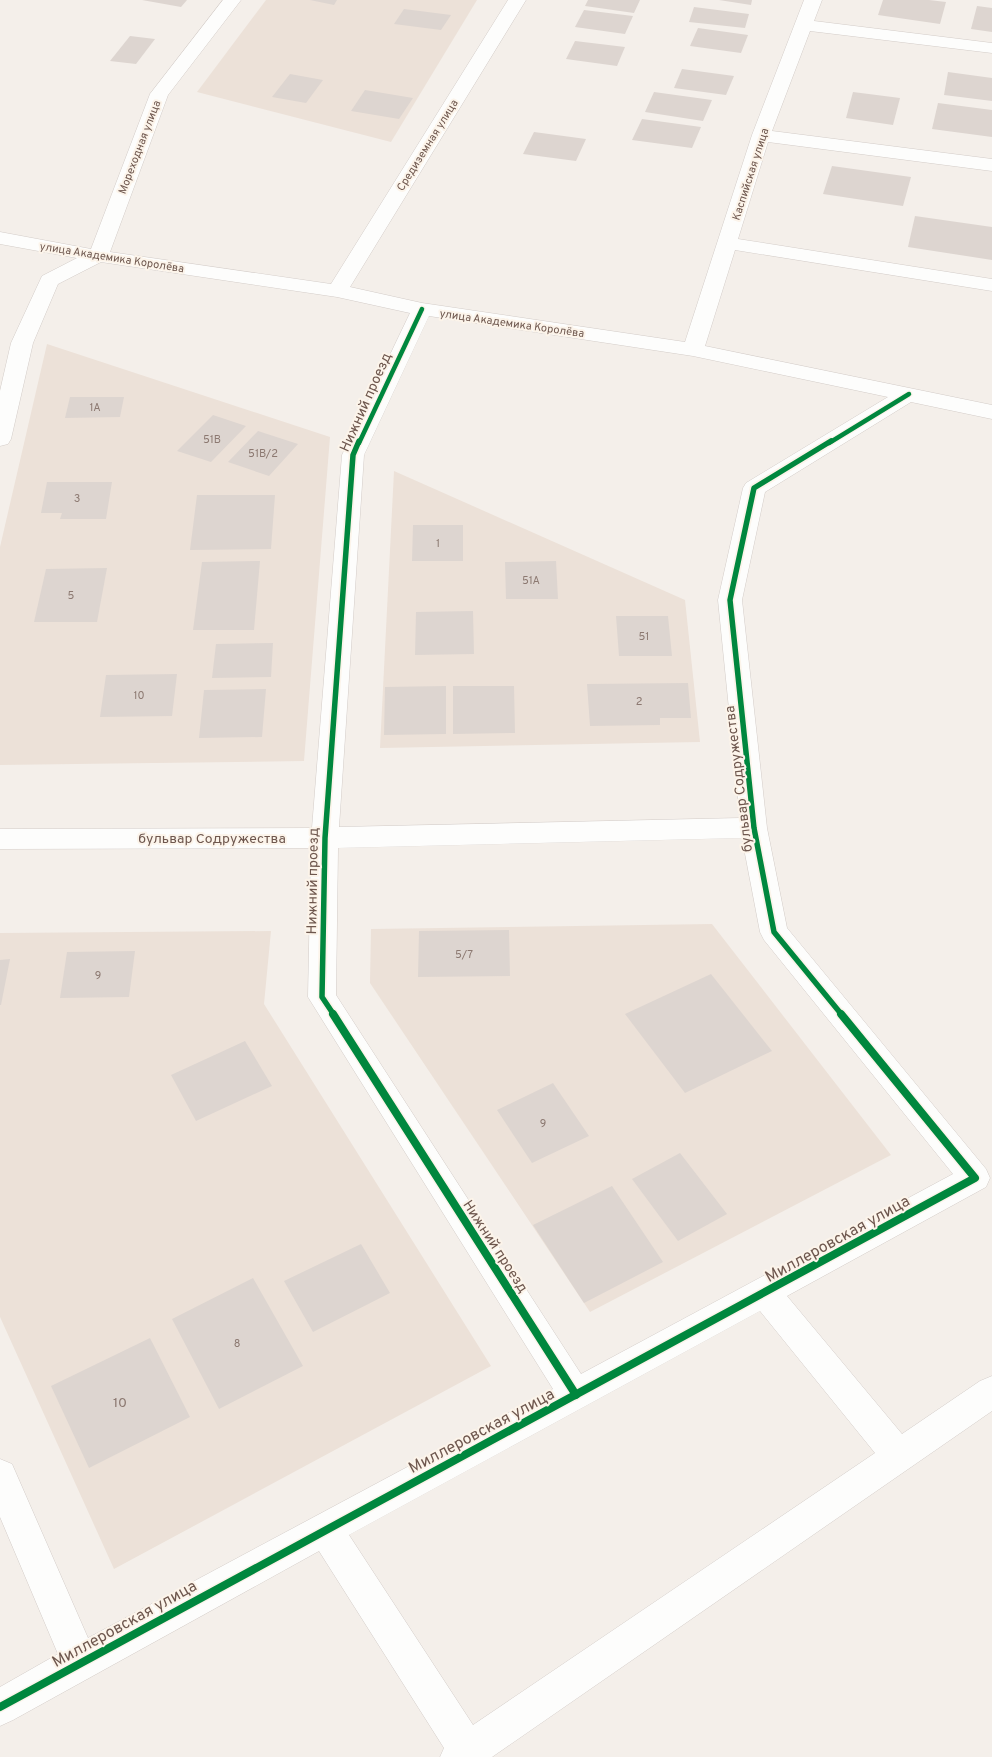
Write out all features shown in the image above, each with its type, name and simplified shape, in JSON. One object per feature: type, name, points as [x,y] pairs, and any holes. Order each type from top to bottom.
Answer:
[{"type":"street","name":"Мореходная улица","points":[[98,256],[158,94],[232,0]]},
{"type":"street","name":"Средиземная улица","points":[[337,291],[517,0]]},
{"type":"street","name":"Каспийская улица","points":[[693,350],[761,135],[813,0]]},
{"type":"street","points":[[804,25],[992,48]]},
{"type":"street","points":[[761,135],[992,165]]},
{"type":"street","name":"улица Академика Королёва","points":[[0,238],[98,256],[337,291],[422,310],[693,350],[992,412]]},
{"type":"street","points":[[727,243],[992,285]]},
{"type":"street","points":[[0,439],[22,343],[49,280],[98,256]]},
{"type":"street","name":"Нижний проезд","points":[[422,310],[353,455],[324,838],[322,997],[576,1395]]},
{"type":"street","name":"бульвар Содружества","points":[[909,394],[754,488],[730,600],[754,828],[774,932],[975,1178]]},
{"type":"street","name":"бульвар Содружества","points":[[0,839],[324,838],[754,828]]},
{"type":"street","name":"Миллеровская улица","points":[[0,1707],[975,1178]]},
{"type":"street","points":[[765,1293],[899,1456]]},
{"type":"street","points":[[326,1529],[463,1754],[992,1392]]},
{"type":"street","points":[[0,1476],[80,1662]]},
{"type":"shaded area","points":[[266,0],[477,0],[391,142],[197,92]]},
{"type":"shaded area","points":[[47,344],[330,437],[304,761],[0,765],[0,547]]},
{"type":"shaded area","points":[[394,471],[685,600],[700,742],[380,748]]},
{"type":"shaded area","points":[[712,924],[891,1155],[590,1312],[370,983],[371,929]]},
{"type":"shaded area","points":[[271,931],[264,1004],[491,1366],[114,1569],[0,1317],[0,933]]},
{"type":"building","points":[[142,0],[187,0],[181,7]]},
{"type":"building","points":[[310,0],[337,0],[334,5]]},
{"type":"building","points":[[588,0],[640,0],[634,13],[585,6]]},
{"type":"building","points":[[719,0],[752,0],[751,5]]},
{"type":"building","points":[[883,0],[946,2],[940,24],[878,15]]},
{"type":"building","points":[[977,6],[992,8],[992,32],[971,29]]},
{"type":"building","points":[[694,7],[749,14],[745,28],[689,22]]},
{"type":"building","points":[[404,9],[451,15],[441,30],[394,24]]},
{"type":"building","points":[[584,10],[633,16],[625,34],[575,27]]},
{"type":"building","points":[[698,28],[748,35],[741,53],[690,46]]},
{"type":"building","points":[[130,36],[155,39],[136,64],[110,61]]},
{"type":"building","points":[[575,41],[625,47],[617,66],[566,59]]},
{"type":"building","points":[[682,69],[734,76],[726,95],[674,88]]},
{"type":"building","points":[[948,72],[992,78],[992,101],[944,95]]},
{"type":"building","points":[[290,74],[323,80],[306,103],[272,97]]},
{"type":"building","points":[[365,90],[413,98],[399,119],[351,111]]},
{"type":"building","points":[[654,92],[712,100],[703,121],[645,112]]},
{"type":"building","points":[[853,92],[900,98],[893,125],[846,118]]},
{"type":"building","points":[[938,103],[992,110],[992,137],[932,129]]},
{"type":"building","points":[[642,119],[701,127],[692,148],[632,140]]},
{"type":"building","points":[[534,132],[586,139],[576,161],[523,154]]},
{"type":"building","points":[[832,166],[911,177],[903,206],[823,194]]},
{"type":"building","points":[[915,216],[992,227],[992,260],[908,247]]},
{"type":"building","points":[[70,397],[124,397],[120,417],[65,418]]},
{"type":"building","points":[[213,415],[246,426],[211,462],[177,451]]},
{"type":"building","points":[[258,431],[298,444],[269,476],[228,462]]},
{"type":"building","points":[[47,482],[112,482],[106,519],[60,519],[62,513],[41,513]]},
{"type":"building","points":[[197,495],[275,495],[271,549],[190,550]]},
{"type":"building","points":[[413,525],[463,525],[463,561],[412,561]]},
{"type":"building","points":[[260,561],[254,630],[193,630],[202,562]]},
{"type":"building","points":[[556,561],[558,599],[506,599],[505,562]]},
{"type":"building","points":[[107,568],[97,622],[34,622],[46,569]]},
{"type":"building","points":[[473,611],[474,654],[415,655],[416,612]]},
{"type":"building","points":[[616,616],[668,616],[672,656],[619,656]]},
{"type":"building","points":[[273,643],[271,677],[212,678],[216,644]]},
{"type":"building","points":[[177,674],[172,716],[100,717],[106,675]]},
{"type":"building","points":[[688,683],[691,718],[660,718],[660,725],[590,726],[587,684]]},
{"type":"building","points":[[446,686],[446,734],[384,735],[385,687]]},
{"type":"building","points":[[453,686],[514,686],[515,733],[453,734]]},
{"type":"building","points":[[266,689],[262,737],[199,738],[204,690]]},
{"type":"building","points":[[509,930],[510,976],[418,977],[419,931]]},
{"type":"building","points":[[135,951],[129,997],[60,998],[67,952]]},
{"type":"building","points":[[10,959],[1,1005],[0,1005],[0,960]]},
{"type":"building","points":[[711,974],[772,1051],[685,1093],[625,1014]]},
{"type":"building","points":[[245,1041],[272,1086],[196,1121],[171,1075]]},
{"type":"building","points":[[553,1083],[589,1136],[532,1163],[497,1110]]},
{"type":"building","points":[[680,1153],[727,1214],[678,1241],[632,1179]]},
{"type":"building","points":[[612,1186],[663,1262],[584,1303],[533,1225]]},
{"type":"building","points":[[361,1244],[390,1293],[313,1332],[284,1281]]},
{"type":"building","points":[[253,1278],[303,1366],[219,1409],[172,1319]]},
{"type":"building","points":[[150,1338],[190,1417],[89,1468],[51,1386]]},
{"type":"cycle path","points":[[422,309],[353,455],[325,838],[322,997],[576,1395]]},
{"type":"cycle path","points":[[0,1707],[975,1178],[774,932],[754,828],[730,600],[754,488],[909,394]]}]
